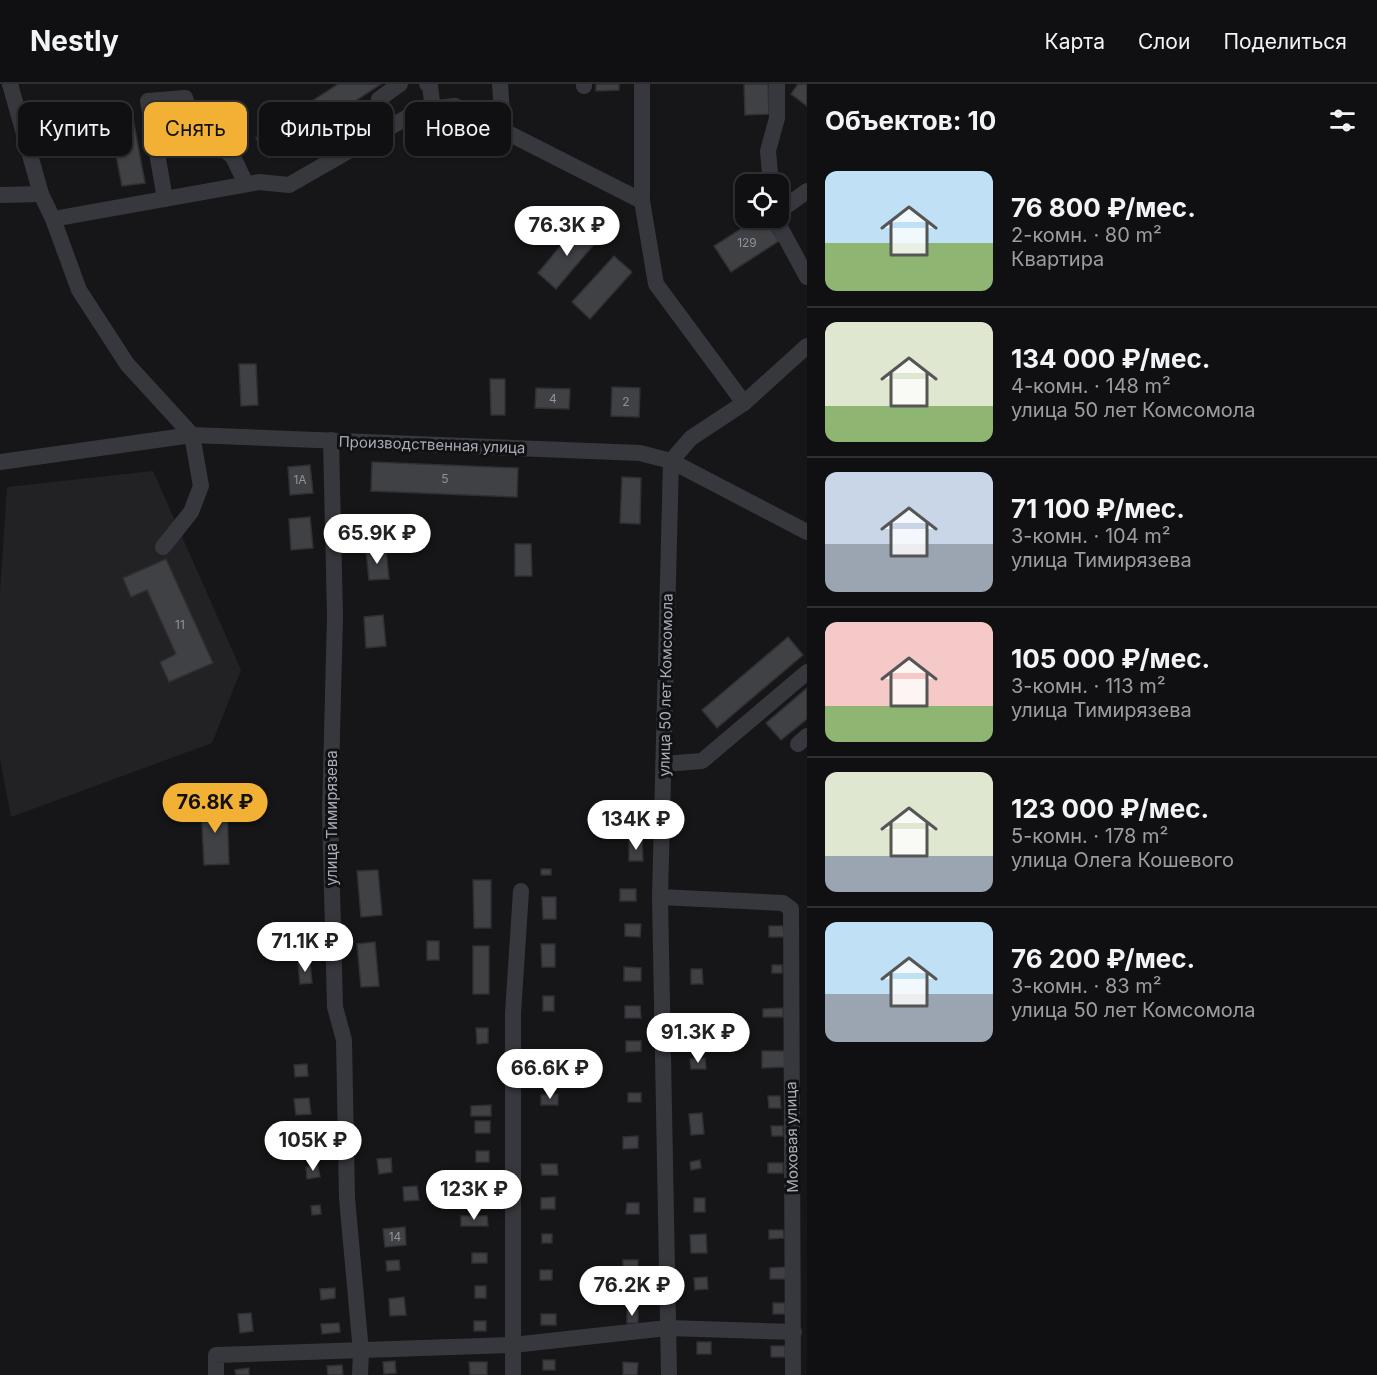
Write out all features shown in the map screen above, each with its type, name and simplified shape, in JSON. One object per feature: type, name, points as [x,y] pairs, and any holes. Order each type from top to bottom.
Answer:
[{"type":"street","points":[[10,84],[41,194],[53,219],[79,290],[127,364],[192,435],[201,486],[191,512],[163,547]]},
{"type":"street","points":[[378,99],[400,84]]},
{"type":"street","points":[[427,84],[430,86],[432,102]]},
{"type":"street","points":[[500,84],[501,102]]},
{"type":"street","points":[[642,84],[642,201],[656,284],[744,403]]},
{"type":"street","points":[[770,174],[768,152],[777,118],[777,84]]},
{"type":"street","points":[[165,199],[148,101],[184,98],[194,121],[233,157],[246,184]]},
{"type":"street","points":[[53,219],[259,182],[289,185],[405,119]]},
{"type":"street","points":[[511,135],[642,201]]},
{"type":"street","points":[[789,204],[807,191]]},
{"type":"street","points":[[0,195],[41,194]]},
{"type":"street","points":[[780,228],[807,277]]},
{"type":"street","points":[[671,460],[691,438],[744,403],[807,346]]},
{"type":"street","name":"Производственная улица","points":[[0,462],[192,435],[640,453],[671,460],[805,530]]},
{"type":"street","name":"улица Тимирязева","points":[[331,440],[335,616],[330,813],[335,1007],[344,1040],[347,1198],[361,1352],[360,1375]]},
{"type":"street","name":"улица 50 лет Комсомола","points":[[669,1375],[660,897],[671,460]]},
{"type":"street","points":[[664,764],[702,761],[807,672]]},
{"type":"street","points":[[513,1375],[513,1013],[521,891]]},
{"type":"street","name":"Моховая улица","points":[[660,897],[783,903],[791,909],[794,1375]]},
{"type":"street","points":[[216,1375],[216,1355],[513,1346],[667,1328],[794,1332]]},
{"type":"shaded area","points":[[153,471],[241,670],[212,743],[11,817],[0,759],[0,592],[7,487]]},
{"type":"building","points":[[338,84],[381,84],[354,102],[311,102]]},
{"type":"building","points":[[596,84],[619,84],[619,90],[596,91]]},
{"type":"building","points":[[744,84],[768,84],[769,114],[745,115]]},
{"type":"building","points":[[798,84],[807,84],[807,106],[791,94]]},
{"type":"building","points":[[132,113],[145,183],[122,186],[116,156],[132,156]]},
{"type":"building","points":[[577,226],[596,242],[556,289],[538,273]]},
{"type":"building","points":[[742,228],[771,228],[779,241],[731,272],[714,246]]},
{"type":"building","points":[[614,256],[632,272],[590,319],[572,302]]},
{"type":"building","points":[[239,364],[256,364],[258,405],[241,406]]},
{"type":"building","points":[[490,379],[505,379],[505,415],[491,415]]},
{"type":"building","points":[[612,387],[640,388],[639,417],[611,416]]},
{"type":"building","points":[[536,388],[570,389],[569,409],[535,408]]},
{"type":"building","points":[[372,462],[518,468],[517,497],[371,491]]},
{"type":"building","points":[[310,465],[313,493],[290,495],[288,467]]},
{"type":"building","points":[[622,477],[641,478],[640,524],[620,523]]},
{"type":"building","points":[[310,517],[313,548],[291,550],[289,519]]},
{"type":"building","points":[[515,544],[531,544],[532,576],[515,576]]},
{"type":"building","points":[[386,549],[389,579],[369,580],[366,550]]},
{"type":"building","points":[[166,559],[213,663],[169,682],[160,662],[176,654],[147,590],[131,597],[123,578]]},
{"type":"building","points":[[383,615],[386,646],[366,648],[364,617]]},
{"type":"building","points":[[788,637],[803,655],[717,728],[702,710]]},
{"type":"building","points":[[807,688],[807,719],[781,740],[766,723]]},
{"type":"building","points":[[227,804],[229,864],[204,865],[201,805]]},
{"type":"building","points":[[629,840],[642,840],[643,861],[629,861]]},
{"type":"building","points":[[541,869],[551,869],[551,875],[541,875]]},
{"type":"building","points":[[378,870],[382,915],[361,917],[357,871]]},
{"type":"building","points":[[473,880],[491,880],[491,928],[474,928]]},
{"type":"building","points":[[620,889],[636,889],[636,901],[620,901]]},
{"type":"building","points":[[542,897],[556,897],[556,919],[543,919]]},
{"type":"building","points":[[625,924],[641,924],[640,937],[625,936]]},
{"type":"building","points":[[769,926],[783,926],[784,937],[769,937]]},
{"type":"building","points":[[427,941],[439,941],[439,960],[427,960]]},
{"type":"building","points":[[375,942],[379,986],[361,987],[357,944]]},
{"type":"building","points":[[541,944],[555,944],[555,967],[542,967]]},
{"type":"building","points":[[473,946],[489,946],[489,994],[473,994]]},
{"type":"building","points":[[310,962],[312,983],[300,984],[298,963]]},
{"type":"building","points":[[772,965],[782,965],[782,973],[772,973]]},
{"type":"building","points":[[624,967],[641,968],[641,981],[624,981]]},
{"type":"building","points":[[691,969],[702,969],[703,984],[691,984]]},
{"type":"building","points":[[543,996],[554,996],[554,1011],[543,1011]]},
{"type":"building","points":[[625,1006],[640,1006],[641,1018],[625,1018]]},
{"type":"building","points":[[783,1008],[783,1017],[763,1017],[763,1009]]},
{"type":"building","points":[[476,1028],[488,1028],[488,1043],[477,1044]]},
{"type":"building","points":[[626,1041],[641,1041],[641,1051],[626,1052]]},
{"type":"building","points":[[762,1051],[785,1051],[785,1067],[762,1068]]},
{"type":"building","points":[[705,1058],[706,1069],[691,1069],[690,1059]]},
{"type":"building","points":[[542,1060],[556,1060],[556,1071],[542,1071]]},
{"type":"building","points":[[307,1064],[308,1076],[295,1077],[294,1065]]},
{"type":"building","points":[[628,1093],[641,1093],[641,1102],[628,1102]]},
{"type":"building","points":[[558,1094],[558,1105],[541,1105],[541,1095]]},
{"type":"building","points":[[768,1096],[780,1096],[781,1108],[769,1108]]},
{"type":"building","points":[[309,1098],[311,1114],[296,1115],[294,1099]]},
{"type":"building","points":[[491,1105],[491,1116],[471,1116],[471,1106]]},
{"type":"building","points":[[702,1113],[704,1134],[691,1135],[689,1114]]},
{"type":"building","points":[[475,1121],[490,1121],[490,1133],[475,1133]]},
{"type":"building","points":[[771,1126],[783,1126],[783,1136],[772,1136]]},
{"type":"building","points":[[638,1136],[638,1148],[623,1149],[623,1137]]},
{"type":"building","points":[[476,1151],[489,1151],[489,1162],[476,1162]]},
{"type":"building","points":[[391,1158],[392,1172],[379,1174],[377,1159]]},
{"type":"building","points":[[700,1160],[701,1168],[691,1170],[690,1162]]},
{"type":"building","points":[[768,1163],[783,1163],[783,1173],[768,1173]]},
{"type":"building","points":[[541,1164],[557,1164],[558,1175],[542,1175]]},
{"type":"building","points":[[318,1166],[320,1177],[307,1179],[306,1167]]},
{"type":"building","points":[[474,1183],[488,1183],[488,1193],[474,1193]]},
{"type":"building","points":[[417,1186],[419,1200],[404,1201],[403,1187]]},
{"type":"building","points":[[555,1197],[555,1209],[541,1209],[541,1198]]},
{"type":"building","points":[[694,1198],[705,1198],[705,1212],[694,1212]]},
{"type":"building","points":[[627,1203],[639,1203],[639,1214],[626,1214]]},
{"type":"building","points":[[320,1205],[321,1214],[312,1215],[311,1206]]},
{"type":"building","points":[[461,1216],[487,1216],[488,1226],[461,1226]]},
{"type":"building","points":[[405,1227],[406,1245],[385,1247],[383,1229]]},
{"type":"building","points":[[769,1230],[783,1230],[784,1238],[769,1239]]},
{"type":"building","points":[[542,1234],[552,1234],[552,1243],[542,1243]]},
{"type":"building","points":[[706,1234],[707,1253],[691,1253],[690,1235]]},
{"type":"building","points":[[472,1253],[487,1253],[487,1263],[472,1263]]},
{"type":"building","points":[[399,1260],[400,1270],[387,1271],[386,1261]]},
{"type":"building","points":[[623,1260],[638,1260],[638,1271],[623,1271]]},
{"type":"building","points":[[786,1267],[786,1279],[770,1279],[770,1268]]},
{"type":"building","points":[[540,1270],[552,1270],[552,1280],[540,1280]]},
{"type":"building","points":[[707,1277],[708,1289],[695,1290],[694,1278]]},
{"type":"building","points":[[475,1286],[486,1286],[486,1298],[475,1298]]},
{"type":"building","points":[[335,1288],[335,1298],[321,1300],[320,1289]]},
{"type":"building","points":[[404,1297],[406,1315],[390,1316],[389,1299]]},
{"type":"building","points":[[773,1303],[785,1303],[785,1314],[773,1314]]},
{"type":"building","points":[[627,1310],[638,1310],[638,1323],[627,1323]]},
{"type":"building","points":[[251,1313],[253,1331],[240,1333],[238,1314]]},
{"type":"building","points":[[541,1314],[556,1314],[556,1325],[541,1325]]},
{"type":"building","points":[[474,1321],[486,1321],[486,1331],[474,1331]]},
{"type":"building","points":[[339,1323],[340,1332],[322,1334],[321,1324]]},
{"type":"building","points":[[697,1342],[711,1342],[711,1354],[697,1354]]},
{"type":"building","points":[[771,1346],[785,1346],[785,1357],[771,1357]]},
{"type":"building","points":[[543,1360],[555,1360],[555,1370],[543,1370]]},
{"type":"building","points":[[395,1361],[396,1373],[384,1374],[383,1362]]},
{"type":"building","points":[[469,1362],[487,1362],[487,1375],[470,1375]]},
{"type":"building","points":[[623,1362],[638,1363],[637,1375],[623,1375]]},
{"type":"building","points":[[342,1365],[343,1375],[328,1375],[327,1366]]},
{"type":"building","points":[[249,1368],[249,1375],[236,1375],[235,1370]]}]
